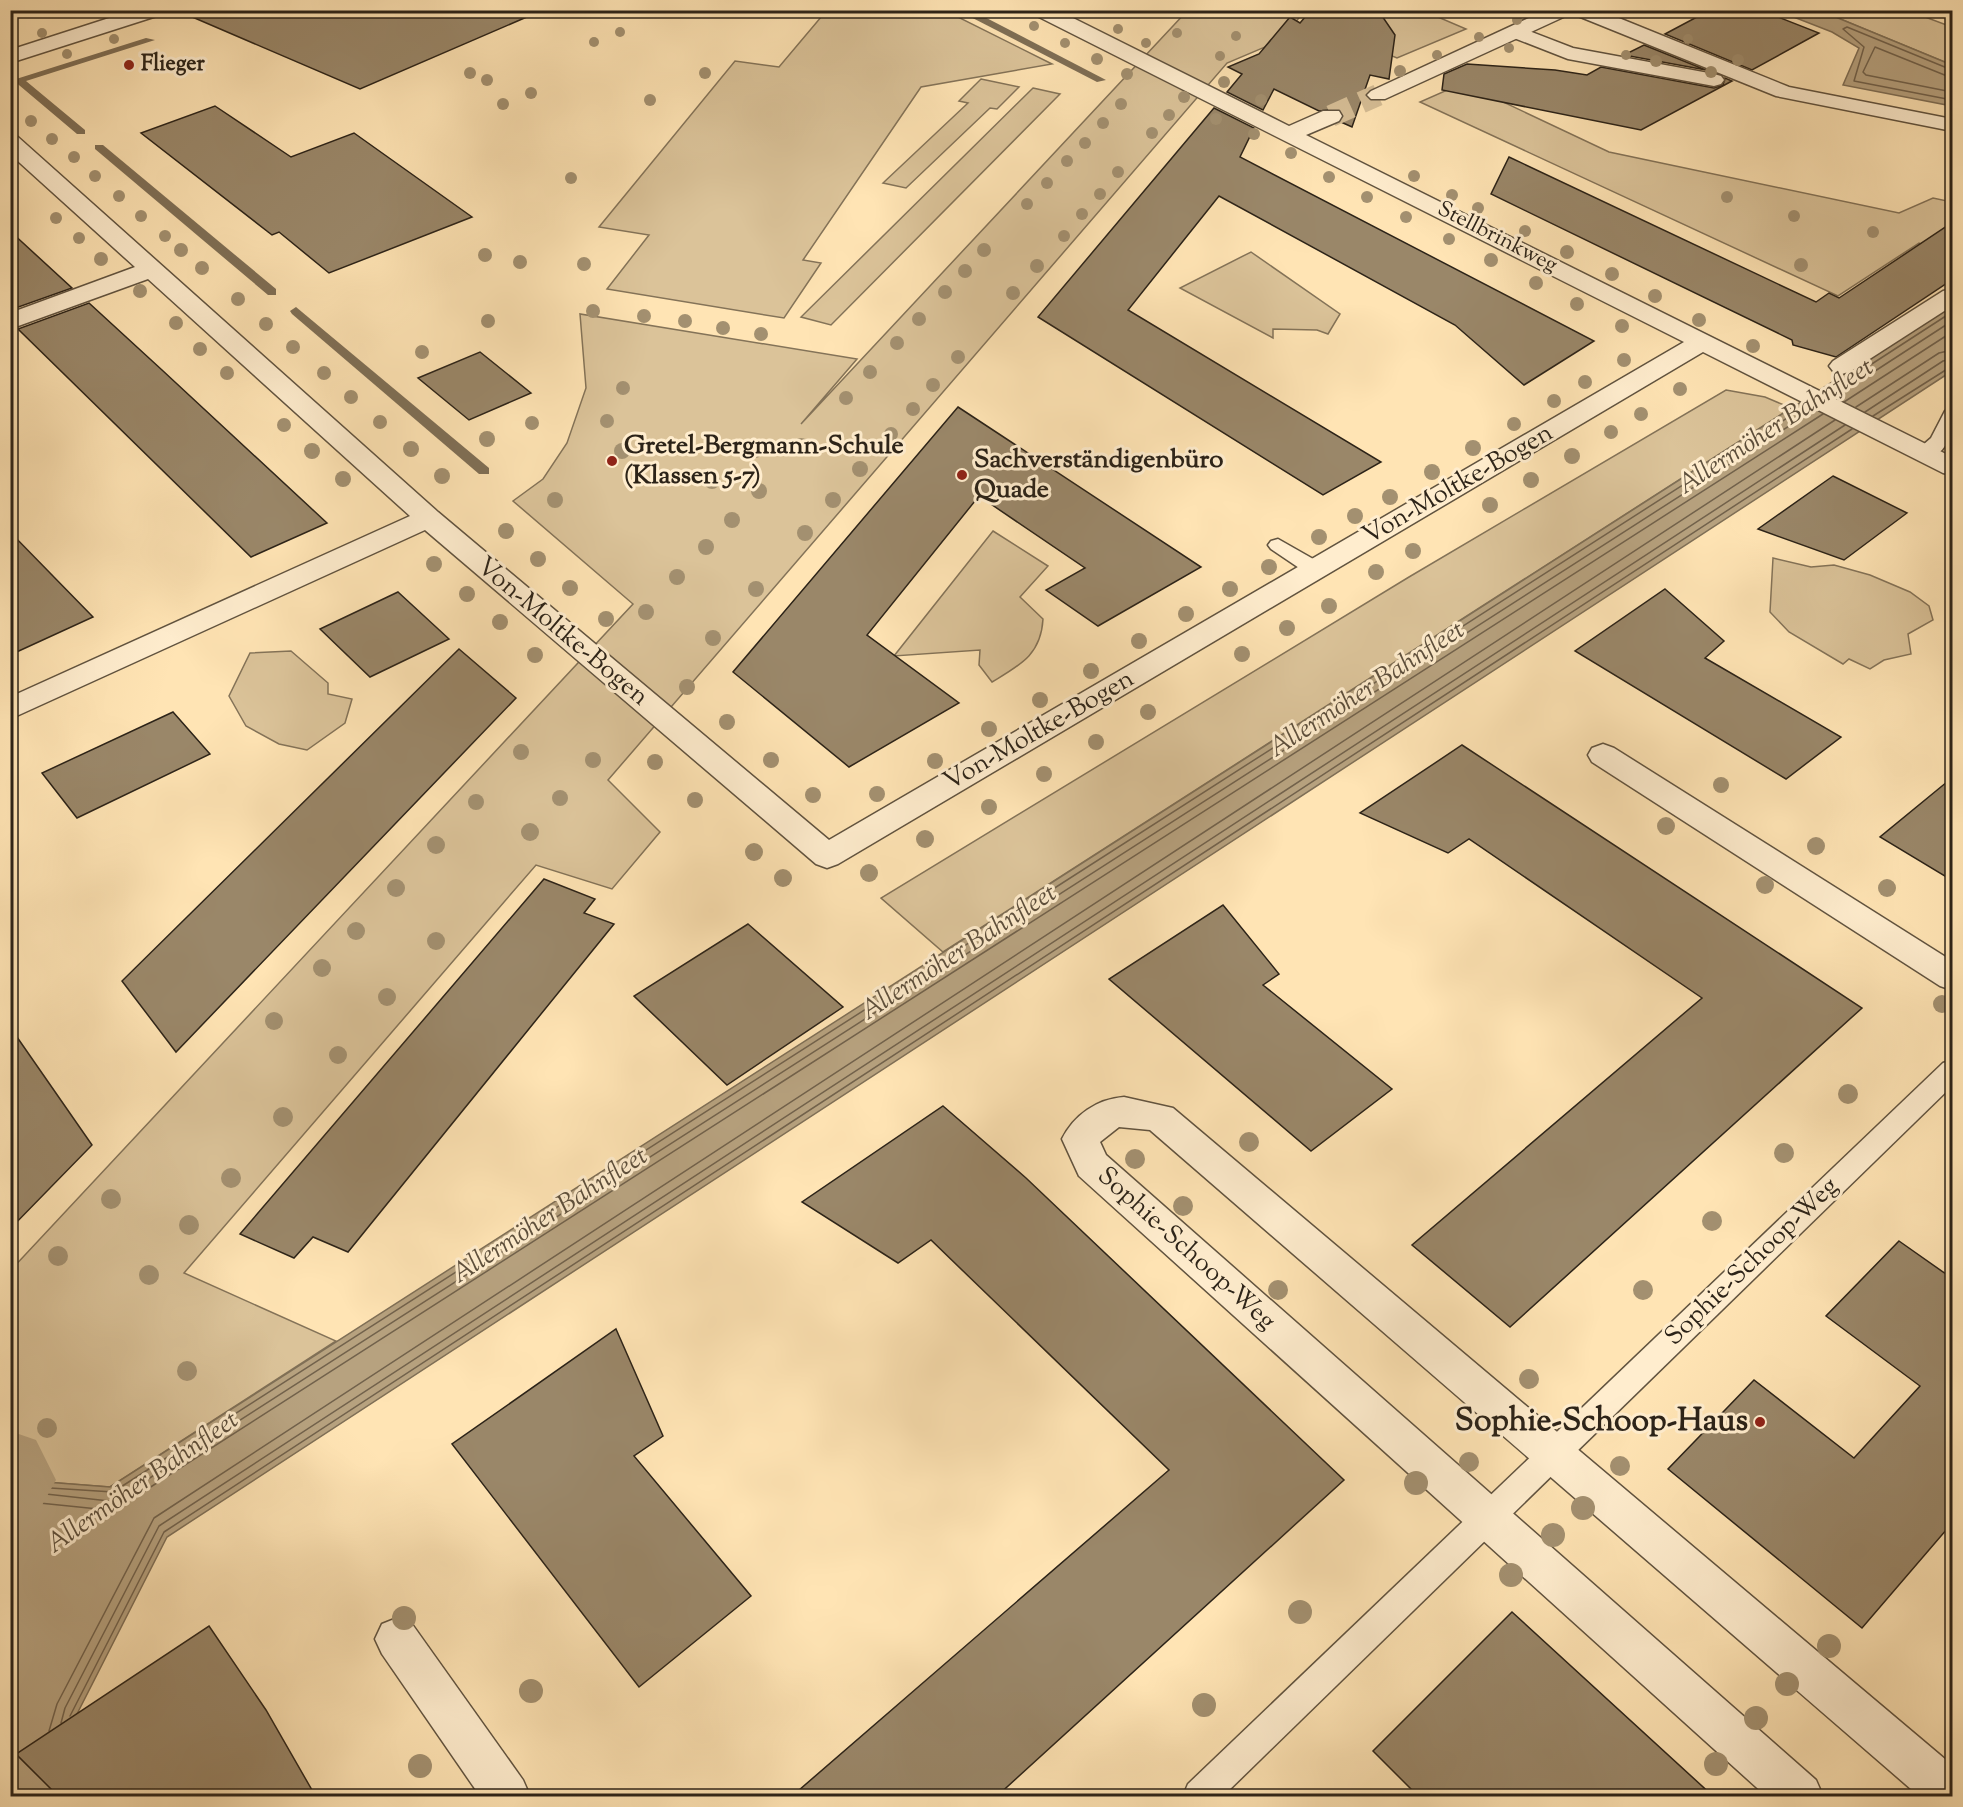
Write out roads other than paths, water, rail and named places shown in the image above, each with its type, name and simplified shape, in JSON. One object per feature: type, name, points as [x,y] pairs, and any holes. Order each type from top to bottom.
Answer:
[{"type":"street","points":[[10,57],[156,10]]},
{"type":"street","name":"Stellbrinkweg","points":[[1040,10],[1953,467]]},
{"type":"street","points":[[1378,95],[1563,10]]},
{"type":"street","points":[[1580,10],[1784,92]]},
{"type":"street","points":[[1516,32],[1568,53],[1953,125]]},
{"type":"street","points":[[1289,134],[1331,116]]},
{"type":"street","name":"Von-Moltke-Bogen","points":[[10,142],[149,270],[428,518],[827,856],[1703,342]]},
{"type":"street","points":[[10,321],[149,270]]},
{"type":"street","points":[[1842,366],[1953,296]]},
{"type":"street","points":[[10,709],[428,518]]},
{"type":"street","points":[[1603,755],[1953,977]]},
{"type":"street","name":"Sophie-Schoop-Weg","points":[[1800,1797],[1092,1165],[1080,1139],[1100,1117],[1120,1110],[1160,1118],[1551,1454],[1946,1788]]},
{"type":"street","points":[[397,1639],[507,1797]]},
{"type":"lane","points":[[1925,452],[1939,441],[1953,415]]},
{"type":"lane","points":[[1278,545],[1315,569]]},
{"type":"lane","name":"Sophie-Schoop-Weg","points":[[1200,1797],[1551,1454],[1953,1070]]},
{"type":"water","points":[[1778,11],[1821,11],[1952,65],[1952,106],[1843,85],[1859,48],[1832,32]]},
{"type":"water","name":"Allermöher Bahnfleet","points":[[1952,305],[1952,371],[167,1537],[77,1714],[51,1796],[11,1796],[10,1464],[20,1480],[110,1487]]},
{"type":"waterway","points":[[962,10],[1101,80]]},
{"type":"waterway","points":[[81,132],[18,80],[150,40]]},
{"type":"waterway","points":[[99,147],[272,292]]},
{"type":"waterway","points":[[296,311],[484,471]]},
{"type":"waterway","points":[[10,1464],[19,1480],[10,1492]]},
{"type":"tunnel","points":[[1331,116],[1378,95]]},
{"type":"place","name":"Flieger","points":[[129,65]]},
{"type":"place","name":"Gretel-Bergmann-Schule (Klassen 5-7)","points":[[612,461]]},
{"type":"place","name":"Sachverständigenbüro Quade","points":[[962,475]]},
{"type":"place","name":"Sophie-Schoop-Haus","points":[[1760,1422]]}]
